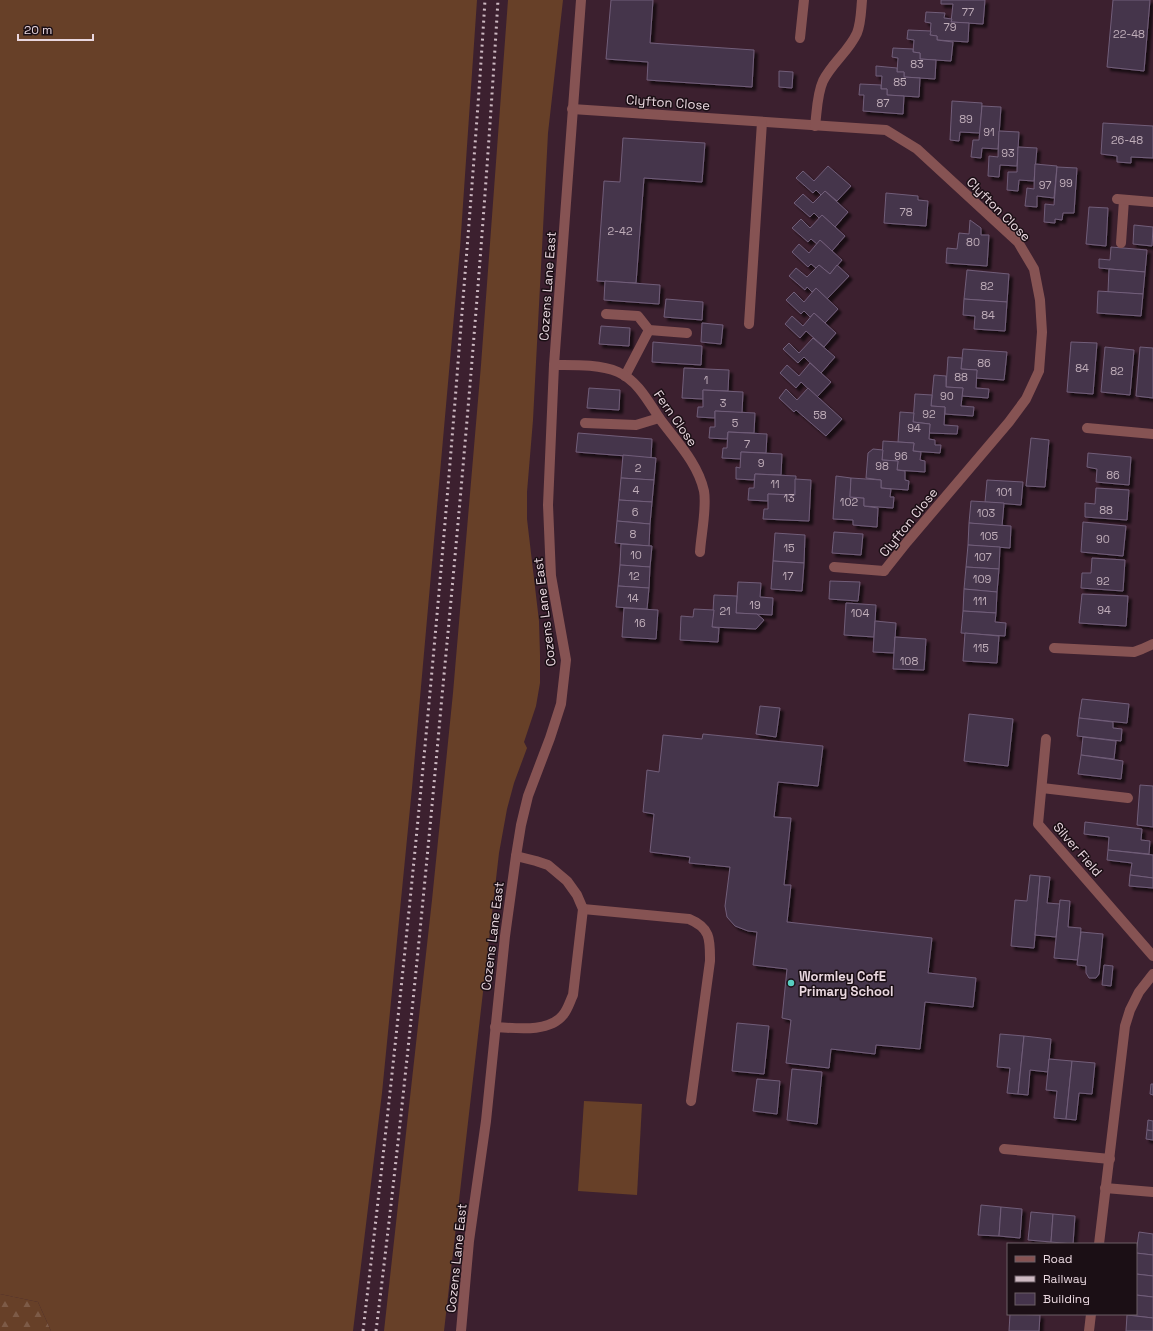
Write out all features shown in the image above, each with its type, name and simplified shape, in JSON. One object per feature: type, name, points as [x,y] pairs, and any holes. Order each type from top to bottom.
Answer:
[{"type":"street","name":"Cozens Lane East","points":[[461,1331],[470,1241],[486,1120],[494,1027],[516,856],[528,796],[561,704],[566,660],[551,576],[548,505],[554,365],[581,0]]},
{"type":"street","points":[[800,38],[804,0]]},
{"type":"street","points":[[815,126],[819,91],[828,72],[857,33],[861,17],[862,0]]},
{"type":"street","name":"Clyfton Close","points":[[572,109],[886,130],[917,149],[1018,242],[1034,269],[1040,300],[1042,332],[1039,370],[1026,399],[1009,422],[884,571],[834,567]]},
{"type":"street","points":[[749,324],[762,122]]},
{"type":"street","points":[[1121,243],[1120,200],[1153,202]]},
{"type":"street","points":[[606,314],[638,316],[648,330]]},
{"type":"street","points":[[648,330],[687,333]]},
{"type":"street","points":[[625,376],[648,330]]},
{"type":"street","name":"Fern Close","points":[[554,365],[588,366],[609,369],[625,376],[638,387],[650,402],[659,418],[686,454],[701,482],[704,493],[704,505],[700,552]]},
{"type":"street","points":[[585,423],[636,425],[659,418]]},
{"type":"street","points":[[1087,428],[1153,434]]},
{"type":"street","points":[[1054,648],[1134,652],[1153,644]]},
{"type":"street","name":"Silver Field","points":[[1046,740],[1038,824],[1153,956]]},
{"type":"street","points":[[1042,788],[1128,798]]},
{"type":"street","points":[[494,1027],[529,1028],[547,1025],[563,1015],[573,995],[582,909],[577,895],[568,881],[559,872],[548,865],[516,856]]},
{"type":"street","points":[[582,909],[689,919],[698,923],[708,936],[710,945],[710,961],[691,1101]]},
{"type":"street","points":[[1099,1243],[1125,1026],[1130,1010],[1139,992],[1153,974]]},
{"type":"street","points":[[1004,1149],[1110,1160]]},
{"type":"street","points":[[1105,1188],[1153,1192]]},
{"type":"street","points":[[1089,1331],[1091,1315]]},
{"type":"green space","points":[[0,0],[477,0],[460,248],[412,788],[382,1093],[353,1331],[51,1331],[38,1302],[0,1294]]},
{"type":"green space","points":[[508,0],[563,0],[548,133],[533,420],[527,492],[527,519],[539,621],[540,683],[536,706],[524,742],[527,748],[514,783],[507,809],[499,853],[444,1331],[384,1331],[432,900],[453,693],[481,365]]},
{"type":"green space","points":[[584,1101],[642,1104],[637,1195],[578,1191]]},
{"type":"green space","points":[[0,1294],[38,1302],[51,1331],[0,1331]]},
{"type":"building","points":[[611,0],[653,0],[650,43],[754,50],[752,87],[647,80],[648,62],[606,59]]},
{"type":"building","points":[[941,0],[985,0],[983,24],[951,22],[953,4],[941,4]]},
{"type":"building","points":[[1113,0],[1150,0],[1144,71],[1107,67]]},
{"type":"building","points":[[926,12],[945,13],[944,18],[952,19],[951,22],[969,23],[968,42],[937,40],[937,36],[930,35],[931,23],[925,22]]},
{"type":"building","points":[[908,30],[931,31],[930,35],[937,36],[937,40],[953,42],[951,61],[920,59],[920,53],[913,52],[914,40],[907,39]]},
{"type":"building","points":[[893,48],[913,49],[913,52],[920,53],[920,59],[936,60],[935,79],[904,77],[904,72],[897,72],[898,58],[892,57]]},
{"type":"building","points":[[876,66],[897,68],[897,72],[904,72],[904,77],[920,78],[919,97],[887,95],[887,89],[881,89],[882,76],[876,76]]},
{"type":"building","points":[[779,71],[793,72],[792,88],[779,87]]},
{"type":"building","points":[[860,84],[881,85],[881,89],[887,89],[887,95],[904,96],[903,114],[863,111],[864,95],[859,95]]},
{"type":"building","points":[[952,101],[982,103],[980,133],[960,132],[959,141],[950,140]]},
{"type":"building","points":[[982,106],[1001,107],[998,149],[982,148],[981,158],[971,157],[973,140],[979,140]]},
{"type":"building","points":[[1103,123],[1153,126],[1153,158],[1131,157],[1131,163],[1117,162],[1117,156],[1101,154]]},
{"type":"building","points":[[999,131],[1019,132],[1017,166],[1000,165],[999,177],[988,176],[989,156],[998,157]]},
{"type":"building","points":[[623,138],[705,143],[702,182],[644,178],[636,283],[597,281],[604,181],[620,182]]},
{"type":"building","points":[[1018,147],[1037,148],[1034,181],[1019,180],[1018,191],[1007,190],[1008,172],[1017,172]]},
{"type":"building","points":[[1035,164],[1057,166],[1054,198],[1037,196],[1037,207],[1025,206],[1027,188],[1034,189]]},
{"type":"building","points":[[828,166],[851,186],[837,201],[825,191],[821,195],[816,190],[813,193],[796,178],[803,171],[814,181]]},
{"type":"building","points":[[1057,167],[1077,168],[1074,213],[1063,213],[1062,220],[1055,219],[1055,223],[1044,222],[1045,204],[1054,205]]},
{"type":"building","points":[[825,191],[848,212],[835,227],[822,215],[819,218],[814,213],[810,217],[794,203],[803,194],[813,203]]},
{"type":"building","points":[[886,193],[918,196],[918,200],[928,201],[926,226],[884,223]]},
{"type":"building","points":[[1089,207],[1108,208],[1106,246],[1086,244]]},
{"type":"building","points":[[822,215],[845,236],[832,251],[820,240],[817,244],[811,239],[808,242],[792,228],[801,219],[810,228]]},
{"type":"building","points":[[970,220],[981,228],[981,235],[989,235],[987,266],[946,263],[947,248],[957,249],[959,233],[969,234]]},
{"type":"building","points":[[1134,225],[1153,227],[1152,246],[1133,244]]},
{"type":"building","points":[[820,240],[842,260],[830,274],[819,265],[816,268],[811,264],[808,267],[792,252],[799,244],[809,253]]},
{"type":"building","points":[[1111,247],[1147,250],[1145,272],[1099,268],[1099,259],[1110,260]]},
{"type":"building","points":[[819,265],[830,274],[837,265],[849,276],[827,299],[816,288],[812,292],[807,287],[805,290],[789,276],[796,268],[807,277]]},
{"type":"building","points":[[1109,269],[1145,272],[1143,294],[1108,292]]},
{"type":"building","points":[[967,270],[1009,274],[1007,302],[964,299]]},
{"type":"building","points":[[605,281],[660,285],[659,304],[604,300]]},
{"type":"building","points":[[816,288],[838,309],[825,323],[814,313],[810,317],[804,311],[801,314],[786,300],[794,292],[804,302]]},
{"type":"building","points":[[1098,291],[1143,294],[1141,316],[1097,313]]},
{"type":"building","points":[[666,299],[703,302],[702,320],[664,317]]},
{"type":"building","points":[[964,299],[1007,302],[1005,331],[974,329],[975,316],[963,315]]},
{"type":"building","points":[[814,313],[836,333],[824,347],[806,331],[800,338],[785,324],[792,316],[803,326]]},
{"type":"building","points":[[702,323],[723,325],[721,344],[701,342]]},
{"type":"building","points":[[601,326],[630,328],[629,346],[599,344]]},
{"type":"building","points":[[813,338],[835,357],[821,373],[804,357],[798,363],[783,349],[789,343],[799,353]]},
{"type":"building","points":[[653,342],[702,346],[701,365],[652,362]]},
{"type":"building","points":[[1071,342],[1097,343],[1093,394],[1067,392]]},
{"type":"building","points":[[1105,347],[1134,350],[1130,395],[1101,392]]},
{"type":"building","points":[[1140,347],[1153,348],[1153,398],[1136,396]]},
{"type":"building","points":[[963,349],[1007,352],[1004,380],[976,378],[977,370],[961,369]]},
{"type":"building","points":[[948,357],[962,358],[961,369],[977,370],[976,388],[989,389],[988,398],[962,396],[963,388],[946,387]]},
{"type":"building","points":[[810,363],[831,382],[817,397],[801,382],[796,388],[780,373],[787,365],[799,376]]},
{"type":"building","points":[[684,368],[729,370],[728,391],[703,390],[703,399],[682,398]]},
{"type":"building","points":[[934,375],[946,376],[946,387],[963,388],[961,406],[974,407],[973,416],[945,414],[945,407],[931,406]]},
{"type":"building","points":[[589,388],[620,390],[619,410],[587,408]]},
{"type":"building","points":[[808,388],[842,419],[826,436],[796,410],[794,412],[779,398],[786,389],[797,400]]},
{"type":"building","points":[[703,390],[743,392],[742,413],[715,411],[715,418],[697,417],[698,407],[703,407]]},
{"type":"building","points":[[915,394],[932,395],[931,406],[945,407],[944,425],[958,426],[957,434],[929,433],[930,424],[913,422]]},
{"type":"building","points":[[715,411],[755,413],[754,433],[728,432],[727,439],[709,438],[710,427],[715,427]]},
{"type":"building","points":[[900,412],[914,413],[913,422],[930,424],[929,439],[935,440],[935,445],[941,445],[940,453],[913,451],[914,443],[898,442]]},
{"type":"building","points":[[728,432],[767,434],[766,453],[741,452],[741,459],[722,458],[723,448],[727,448]]},
{"type":"building","points":[[578,433],[652,439],[651,458],[576,452]]},
{"type":"building","points":[[1031,438],[1049,440],[1045,487],[1026,486]]},
{"type":"building","points":[[883,441],[914,443],[913,451],[921,452],[920,460],[925,461],[925,472],[897,470],[898,461],[882,460]]},
{"type":"building","points":[[873,449],[883,450],[882,460],[898,461],[897,470],[905,471],[905,480],[909,481],[908,490],[881,488],[881,480],[866,478],[868,453]]},
{"type":"building","points":[[741,452],[782,454],[781,475],[755,474],[754,480],[736,479],[736,467],[740,468]]},
{"type":"building","points":[[1088,453],[1131,457],[1129,485],[1096,482],[1097,469],[1087,467]]},
{"type":"building","points":[[623,455],[656,458],[654,480],[621,478]]},
{"type":"building","points":[[755,474],[796,476],[795,495],[768,494],[768,501],[748,500],[749,488],[754,488]]},
{"type":"building","points":[[836,476],[851,478],[850,497],[864,498],[864,506],[878,508],[877,527],[853,525],[853,520],[833,519]]},
{"type":"building","points":[[621,478],[654,480],[652,502],[619,500]]},
{"type":"building","points":[[851,478],[881,480],[881,488],[891,489],[890,497],[894,497],[893,508],[864,506],[864,498],[850,497]]},
{"type":"building","points":[[795,479],[811,480],[809,521],[763,519],[764,509],[768,509],[768,494],[795,495]]},
{"type":"building","points":[[987,480],[1023,482],[1021,505],[985,502]]},
{"type":"building","points":[[1096,488],[1129,490],[1127,520],[1085,517],[1085,503],[1095,504]]},
{"type":"building","points":[[619,500],[652,502],[650,524],[617,521]]},
{"type":"building","points":[[971,501],[1004,503],[1002,526],[969,523]]},
{"type":"building","points":[[617,521],[650,524],[649,546],[615,543]]},
{"type":"building","points":[[1083,522],[1126,526],[1123,556],[1081,552]]},
{"type":"building","points":[[969,523],[1011,526],[1010,548],[968,545]]},
{"type":"building","points":[[834,532],[863,534],[861,555],[832,553]]},
{"type":"building","points":[[775,533],[805,535],[804,563],[773,561]]},
{"type":"building","points":[[621,544],[652,546],[650,567],[620,565]]},
{"type":"building","points":[[968,545],[1000,547],[999,569],[966,567]]},
{"type":"building","points":[[1092,558],[1125,560],[1123,591],[1081,588],[1082,573],[1091,573]]},
{"type":"building","points":[[773,561],[804,563],[802,591],[771,589]]},
{"type":"building","points":[[620,565],[650,567],[649,588],[618,586]]},
{"type":"building","points":[[966,567],[999,569],[997,592],[964,589]]},
{"type":"building","points":[[830,581],[860,582],[858,601],[829,599]]},
{"type":"building","points":[[738,582],[761,583],[760,597],[773,598],[772,615],[736,613]]},
{"type":"building","points":[[618,586],[649,588],[647,609],[616,607]]},
{"type":"building","points":[[964,589],[997,592],[996,613],[963,611]]},
{"type":"building","points":[[1082,594],[1128,596],[1126,626],[1079,623]]},
{"type":"building","points":[[714,595],[737,596],[736,613],[757,614],[764,620],[756,629],[712,627]]},
{"type":"building","points":[[846,603],[876,605],[874,637],[844,635]]},
{"type":"building","points":[[624,608],[658,610],[656,639],[622,637]]},
{"type":"building","points":[[694,609],[714,610],[712,627],[719,628],[718,642],[680,640],[681,616],[693,617]]},
{"type":"building","points":[[963,611],[996,613],[995,622],[1006,623],[1005,636],[961,633]]},
{"type":"building","points":[[875,621],[896,623],[894,653],[873,652]]},
{"type":"building","points":[[965,633],[999,636],[997,663],[963,661]]},
{"type":"building","points":[[895,637],[926,639],[924,670],[893,669]]},
{"type":"building","points":[[1082,699],[1129,704],[1127,723],[1079,718]]},
{"type":"building","points":[[760,706],[780,708],[776,737],[756,734]]},
{"type":"building","points":[[969,714],[1013,719],[1008,766],[964,761]]},
{"type":"building","points":[[1079,718],[1113,722],[1113,728],[1122,729],[1121,741],[1077,736]]},
{"type":"building","points":[[703,734],[823,746],[818,786],[778,782],[774,817],[791,818],[784,885],[791,885],[787,922],[932,938],[928,973],[976,978],[973,1007],[925,1002],[920,1049],[876,1045],[875,1054],[831,1049],[829,1068],[786,1063],[791,1020],[782,1018],[787,969],[753,965],[757,932],[748,931],[735,926],[727,917],[725,906],[730,867],[689,863],[690,857],[650,852],[654,814],[643,812],[647,770],[659,772],[663,735],[702,739]]},
{"type":"building","points":[[1083,737],[1116,741],[1114,759],[1081,755]]},
{"type":"building","points":[[1081,755],[1123,761],[1121,779],[1078,774]]},
{"type":"building","points":[[1140,785],[1153,786],[1153,827],[1137,825]]},
{"type":"building","points":[[1085,822],[1142,829],[1141,840],[1150,841],[1149,854],[1108,850],[1109,837],[1084,834]]},
{"type":"building","points":[[1108,850],[1153,855],[1153,878],[1130,875],[1132,863],[1107,860]]},
{"type":"building","points":[[1030,875],[1040,876],[1034,948],[1011,946],[1015,900],[1027,901]]},
{"type":"building","points":[[1130,875],[1153,878],[1153,888],[1129,886]]},
{"type":"building","points":[[1040,876],[1050,877],[1047,903],[1060,904],[1056,937],[1035,935]]},
{"type":"building","points":[[1060,900],[1070,901],[1068,927],[1081,928],[1078,960],[1054,958]]},
{"type":"building","points":[[1081,932],[1103,934],[1099,974],[1096,978],[1089,978],[1086,973],[1086,966],[1077,965]]},
{"type":"building","points":[[1104,965],[1113,966],[1111,986],[1102,985]]},
{"type":"building","points":[[737,1023],[769,1026],[764,1074],[732,1071]]},
{"type":"building","points":[[1000,1034],[1024,1036],[1018,1094],[1007,1093],[1010,1068],[997,1067]]},
{"type":"building","points":[[1024,1036],[1051,1039],[1048,1072],[1030,1070],[1028,1095],[1018,1094]]},
{"type":"building","points":[[1049,1059],[1072,1061],[1066,1119],[1054,1118],[1057,1091],[1046,1090]]},
{"type":"building","points":[[1072,1061],[1095,1063],[1092,1094],[1079,1093],[1076,1120],[1066,1119]]},
{"type":"building","points":[[792,1069],[822,1072],[817,1124],[787,1120]]},
{"type":"building","points":[[757,1079],[780,1081],[777,1114],[753,1111]]},
{"type":"building","points":[[1151,1084],[1153,1084],[1153,1095],[1150,1094]]},
{"type":"building","points":[[1148,1120],[1153,1121],[1153,1131],[1147,1130]]},
{"type":"building","points":[[1147,1130],[1153,1131],[1153,1140],[1146,1139]]},
{"type":"building","points":[[981,1205],[1001,1207],[999,1236],[978,1235]]},
{"type":"building","points":[[1001,1207],[1022,1209],[1020,1238],[999,1236]]},
{"type":"building","points":[[1031,1212],[1053,1214],[1051,1242],[1028,1240]]},
{"type":"building","points":[[1053,1214],[1075,1216],[1073,1243],[1051,1242]]},
{"type":"building","points":[[1139,1232],[1153,1234],[1153,1255],[1137,1253]]},
{"type":"building","points":[[1137,1253],[1153,1255],[1153,1276],[1137,1274]]},
{"type":"building","points":[[1137,1274],[1153,1276],[1153,1297],[1137,1295]]},
{"type":"building","points":[[1137,1295],[1153,1297],[1153,1318],[1127,1315],[1137,1315]]},
{"type":"building","points":[[1010,1315],[1040,1315],[1039,1331],[1009,1331]]},
{"type":"building","points":[[1127,1315],[1153,1318],[1153,1331],[1126,1331]]},
{"type":"railway","points":[[363,1331],[390,1096],[436,625],[456,389],[485,0]]},
{"type":"railway","points":[[376,1331],[412,1014],[466,435],[498,0]]},
{"type":"place","name":"Wormley CofE Primary School","points":[[791,983]]}]
